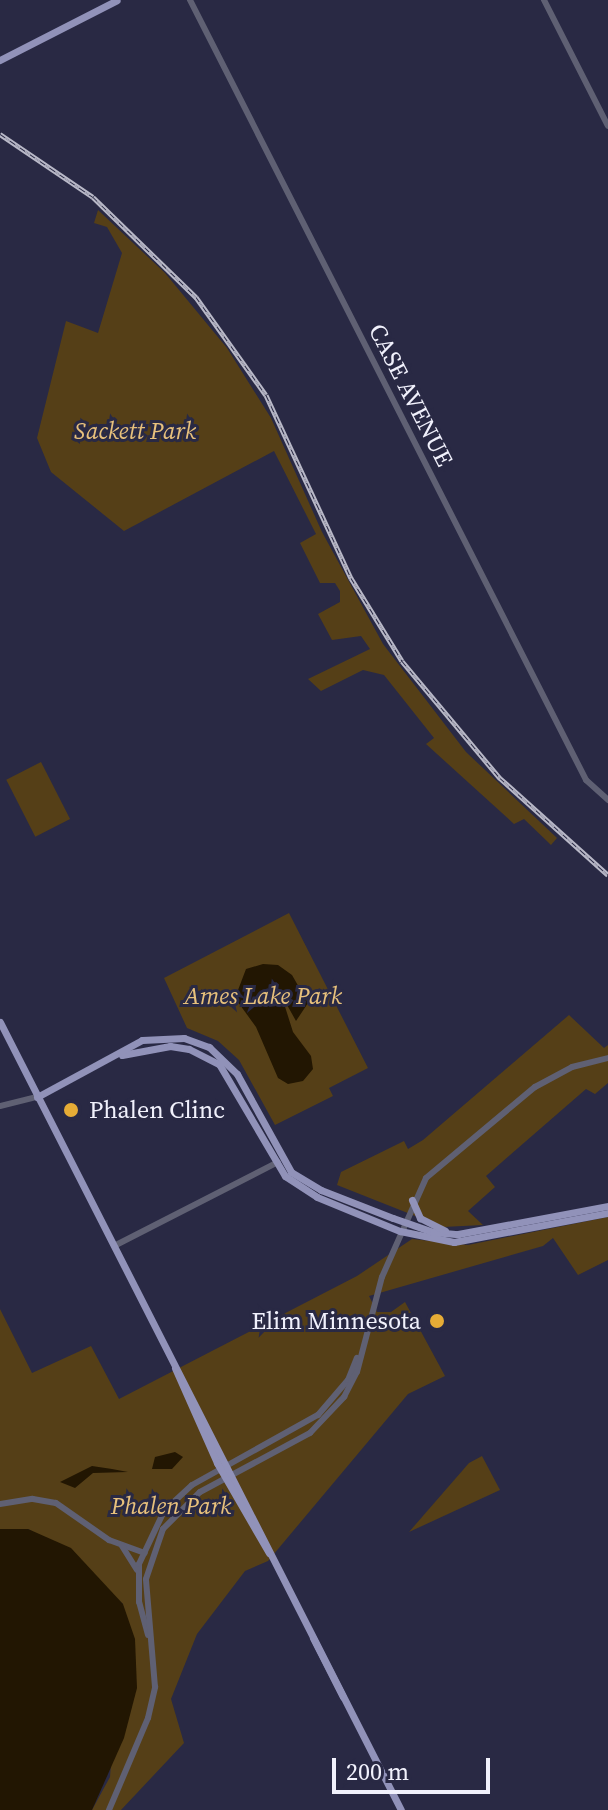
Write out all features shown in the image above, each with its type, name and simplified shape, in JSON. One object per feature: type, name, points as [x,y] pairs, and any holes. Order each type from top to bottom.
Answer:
[{"type":"main road","points":[[0,60],[117,0]]},
{"type":"main road","points":[[0,1022],[175,1368],[234,1474],[271,1555],[401,1810]]},
{"type":"main road","points":[[37,1097],[122,1055],[170,1046],[189,1049],[219,1064],[279,1162],[317,1197],[400,1231],[454,1242],[608,1213]]},
{"type":"main road","points":[[279,1162],[304,1181],[433,1232],[475,1232],[608,1206]]},
{"type":"main road","points":[[412,1200],[418,1216],[436,1228],[475,1232]]},
{"type":"main road","points":[[175,1368],[220,1470],[271,1555]]},
{"type":"street","name":"CASE AVENUE","points":[[190,0],[586,780],[608,800]]},
{"type":"street","points":[[544,0],[608,126]]},
{"type":"street","points":[[109,1810],[148,1718],[155,1687],[146,1589],[152,1555],[180,1508],[225,1479],[298,1440],[329,1415],[351,1385],[403,1222],[412,1200],[431,1172],[535,1087],[572,1067],[608,1058]]},
{"type":"street","points":[[0,1106],[37,1097]]},
{"type":"street","points":[[114,1246],[279,1162]]},
{"type":"street","points":[[153,1650],[139,1602],[138,1573],[142,1552],[169,1504],[220,1470],[318,1415],[348,1380],[364,1339]]},
{"type":"street","points":[[0,1504],[33,1499],[56,1503],[122,1546],[152,1555]]},
{"type":"street","points":[[122,1546],[138,1573]]},
{"type":"green space","name":"Sackett Park","points":[[98,210],[165,273],[227,348],[271,418],[322,532],[383,644],[466,752],[557,838],[551,845],[524,819],[514,824],[426,744],[434,738],[384,675],[363,670],[321,691],[308,679],[370,649],[361,636],[332,640],[318,614],[340,602],[340,591],[335,583],[320,583],[300,543],[316,534],[274,451],[124,531],[51,472],[37,438],[66,321],[98,333],[122,253],[107,227],[94,223]]},
{"type":"green space","points":[[41,762],[70,819],[35,837],[6,780]]},
{"type":"green space","name":"Ames Lake Park","points":[[289,913],[368,1068],[329,1088],[333,1096],[275,1125],[239,1060],[218,1041],[187,1028],[164,978]]},
{"type":"green space","points":[[569,1015],[604,1048],[608,1045],[608,1083],[595,1094],[586,1089],[486,1176],[495,1187],[468,1211],[483,1225],[443,1227],[337,1185],[341,1172],[404,1141],[408,1149],[423,1140]]},
{"type":"green space","name":"Phalen Park","points":[[608,1217],[608,1260],[578,1275],[553,1238],[543,1246],[369,1296],[377,1312],[391,1312],[405,1302],[445,1376],[408,1394],[268,1561],[245,1571],[197,1634],[171,1699],[184,1743],[121,1810],[92,1810],[110,1777],[123,1604],[48,1540],[28,1529],[0,1529],[0,1309],[32,1373],[91,1346],[119,1399],[357,1276],[412,1239],[468,1245]]},
{"type":"green space","points":[[482,1456],[500,1490],[409,1532],[469,1463]]},
{"type":"shaded area","points":[[263,964],[278,965],[292,975],[308,1003],[296,1021],[281,994],[293,1032],[311,1056],[313,1069],[303,1081],[288,1084],[278,1078],[256,1027],[235,998],[246,969]]},
{"type":"shaded area","points":[[175,1452],[183,1457],[172,1469],[152,1469],[155,1457]]},
{"type":"shaded area","points":[[92,1466],[128,1472],[93,1473],[75,1488],[60,1482]]},
{"type":"shaded area","points":[[0,1529],[28,1529],[71,1548],[123,1604],[135,1639],[137,1688],[124,1738],[92,1810],[0,1810]]},
{"type":"railway","points":[[0,134],[93,197],[196,297],[266,395],[351,578],[402,661],[500,778],[608,875]]},
{"type":"place","name":"Phalen Clinc","points":[[71,1110]]},
{"type":"place","name":"Elim Minnesota","points":[[437,1321]]}]
